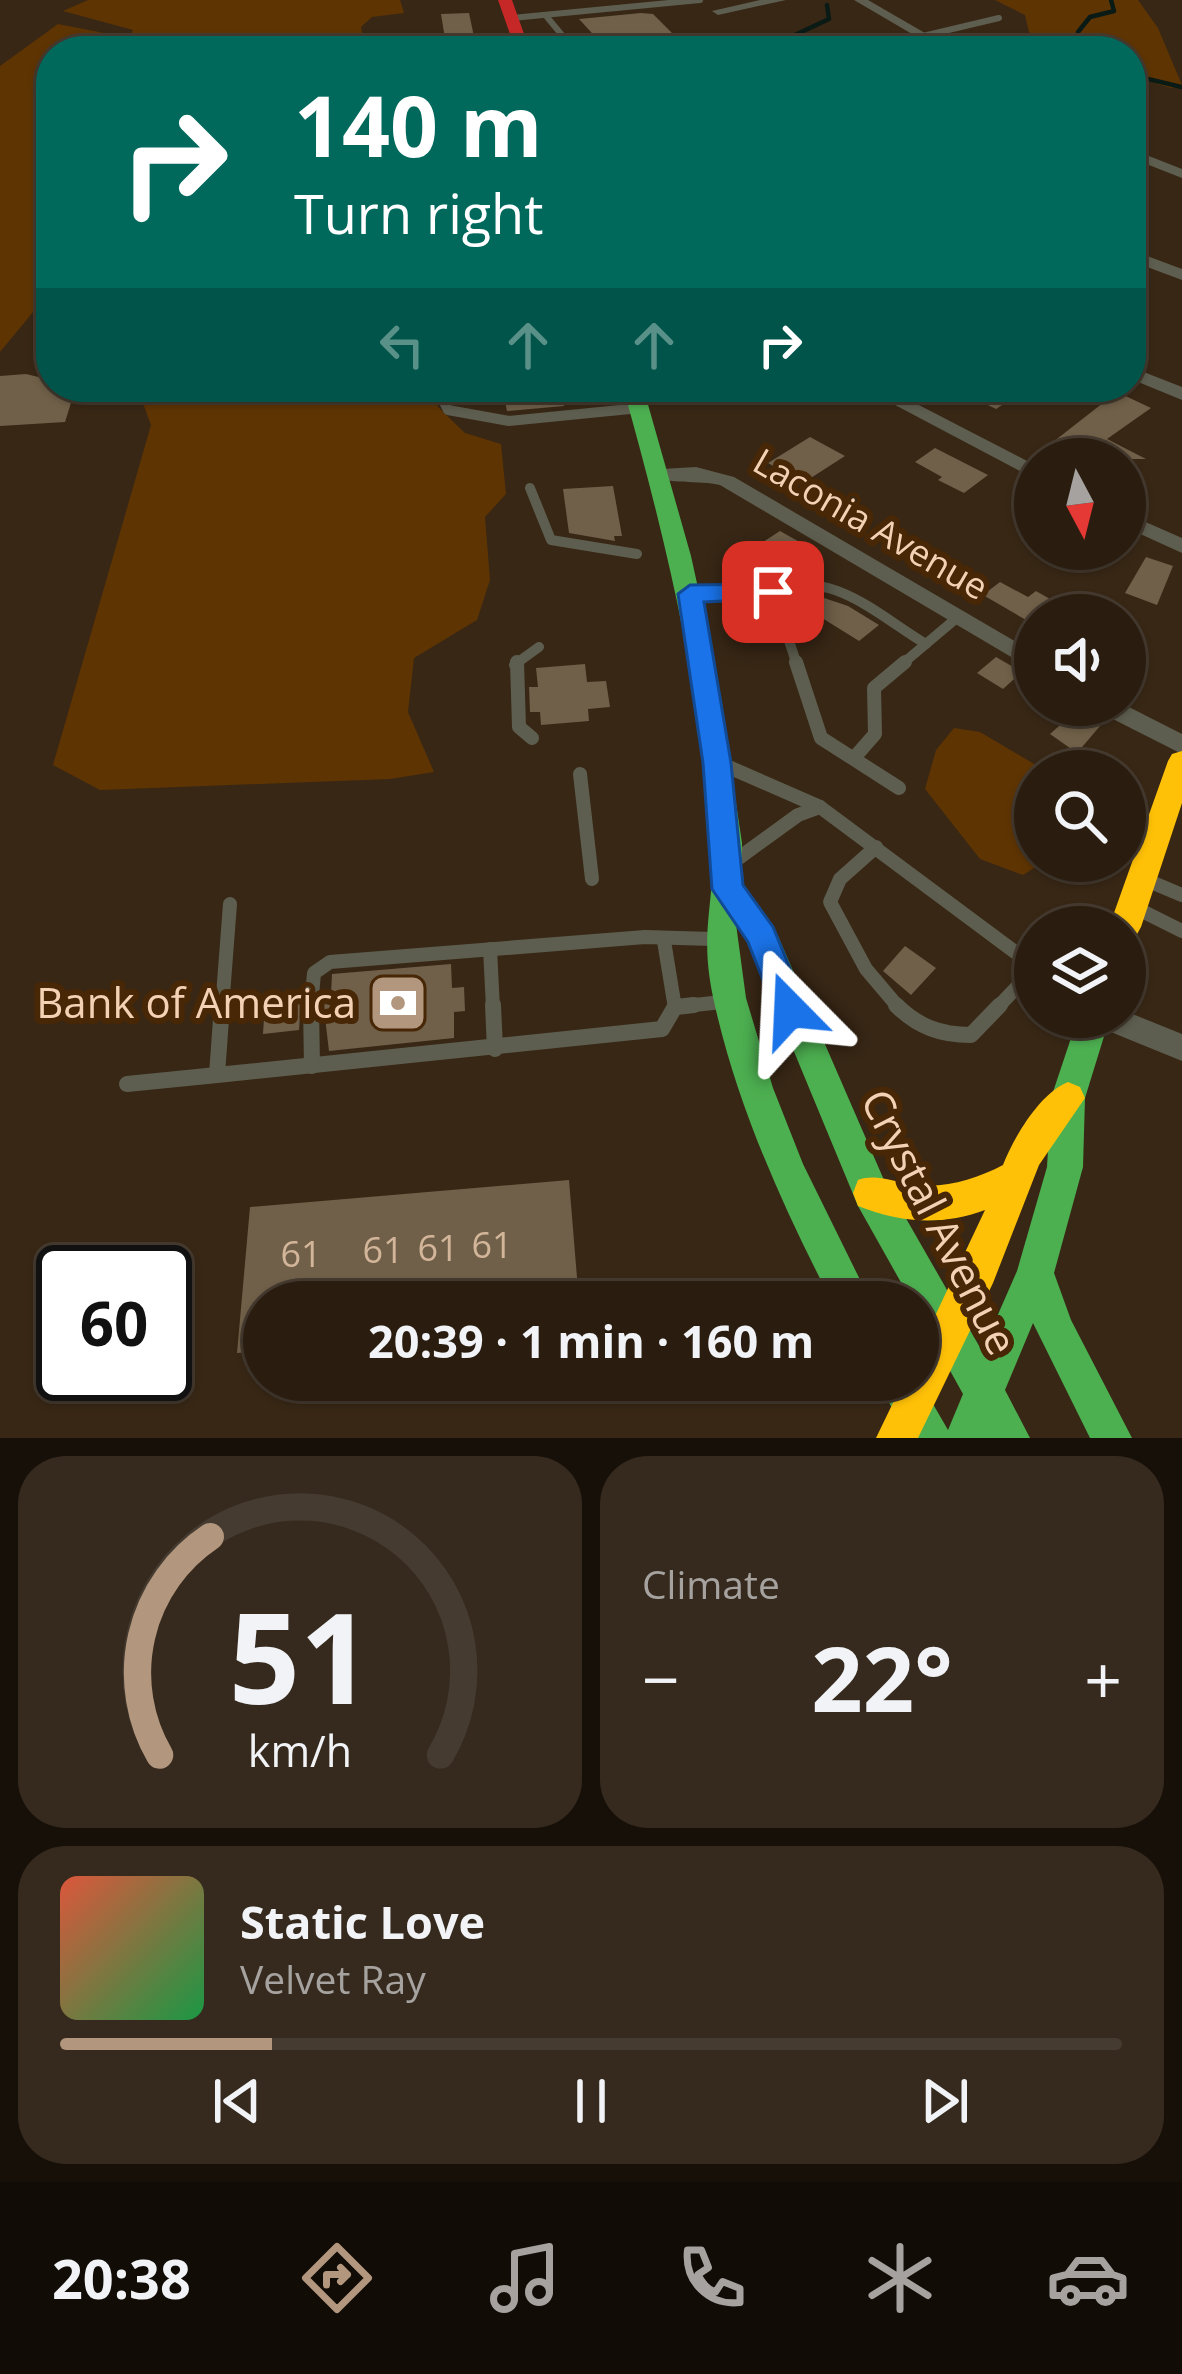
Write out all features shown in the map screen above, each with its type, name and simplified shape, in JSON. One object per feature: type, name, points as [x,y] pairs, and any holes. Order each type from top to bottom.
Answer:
[{"type":"main road","points":[[639,402],[662,475],[690,594],[717,763],[727,878],[720,939],[731,1001],[777,1151],[842,1281]]},
{"type":"main road","points":[[1146,866],[1182,760]]},
{"type":"main road","name":"Crystal Avenue","points":[[727,878],[762,936],[871,1193],[947,1335],[1010,1438]]},
{"type":"main road","points":[[965,1438],[1035,1274],[1065,1167],[1068,1098],[1087,1038]]},
{"type":"main road","points":[[939,1346],[983,1265],[1016,1177],[1047,1114],[1068,1098]]},
{"type":"main road","points":[[871,1193],[916,1209],[947,1210],[1016,1177]]},
{"type":"main road","points":[[1035,1274],[1073,1369],[1112,1438]]},
{"type":"main road","points":[[896,1438],[902,1401]]},
{"type":"main road","points":[[909,1401],[931,1438]]},
{"type":"street","points":[[718,11],[780,0]]},
{"type":"street","points":[[860,0],[922,36]]},
{"type":"street","points":[[1146,159],[1182,174]]},
{"type":"street","points":[[1146,261],[1182,275]]},
{"type":"street","points":[[1146,378],[1182,394]]},
{"type":"street","points":[[899,402],[1014,462]]},
{"type":"street","name":"Laconia Avenue","points":[[662,475],[697,473],[727,481],[1014,650]]},
{"type":"street","points":[[1146,528],[1182,546]]},
{"type":"street","points":[[1144,726],[1182,746]]},
{"type":"street","points":[[1146,1033],[1182,1048]]},
{"type":"lane","points":[[508,9],[547,17],[700,0]]},
{"type":"lane","points":[[547,17],[563,36]]},
{"type":"lane","points":[[922,36],[999,18]]},
{"type":"lane","points":[[444,402],[448,410],[492,421],[607,402]]},
{"type":"lane","points":[[530,488],[551,541],[572,546],[611,544],[638,554]]},
{"type":"lane","points":[[690,594],[773,592],[798,580],[822,582],[926,644]]},
{"type":"lane","points":[[773,592],[821,738],[899,788]]},
{"type":"lane","points":[[854,758],[874,734],[874,688],[958,616]]},
{"type":"lane","points":[[532,738],[519,727],[514,665],[539,646]]},
{"type":"lane","points":[[717,763],[820,807],[1014,951]]},
{"type":"lane","points":[[580,774],[592,879]]},
{"type":"lane","points":[[727,878],[798,815],[820,807]]},
{"type":"lane","points":[[876,847],[840,879],[830,902],[858,960],[885,996],[938,1032],[962,1037],[971,1035],[1014,989]]},
{"type":"lane","points":[[1146,880],[1182,895]]},
{"type":"lane","points":[[217,1076],[230,904]]},
{"type":"lane","points":[[1146,921],[1182,931]]},
{"type":"lane","points":[[312,1066],[311,986],[321,967],[645,937],[720,939]]},
{"type":"lane","points":[[127,1084],[662,1029],[676,1007],[664,940]]},
{"type":"lane","points":[[490,949],[495,1049]]},
{"type":"lane","points":[[676,1007],[731,1001]]},
{"type":"shaded area","points":[[88,0],[400,0],[404,13],[372,17],[361,27],[362,36],[130,36],[133,30],[63,11]]},
{"type":"shaded area","points":[[995,0],[1138,0],[1158,28],[1182,85],[1171,88],[1146,80],[1146,36],[1033,36],[1025,15]]},
{"type":"shaded area","points":[[58,24],[104,33],[102,36],[41,36]]},
{"type":"shaded area","points":[[36,40],[36,308],[0,352],[0,66]]},
{"type":"shaded area","points":[[142,402],[438,402],[465,433],[501,444],[506,494],[485,517],[490,580],[477,620],[414,658],[408,712],[434,772],[390,779],[100,790],[53,765],[151,425]]},
{"type":"shaded area","points":[[954,728],[980,732],[1014,752],[1014,872],[980,859],[925,789],[936,750]]},
{"type":"building","points":[[469,13],[474,36],[445,36],[441,14]]},
{"type":"building","points":[[653,14],[675,36],[595,36],[579,19]]},
{"type":"building","points":[[0,376],[36,376],[36,402],[71,402],[65,422],[0,426]]},
{"type":"building","points":[[505,402],[563,402],[564,406],[507,411]]},
{"type":"building","points":[[1104,402],[1138,402],[1151,408],[1108,438],[1058,438]]},
{"type":"building","points":[[810,437],[845,456],[803,483],[768,463]]},
{"type":"building","points":[[935,448],[988,475],[964,493],[938,480],[942,477],[915,462]]},
{"type":"building","points":[[613,486],[622,536],[614,536],[615,541],[569,533],[563,489]]},
{"type":"building","points":[[780,531],[803,544],[765,569],[743,555]]},
{"type":"building","points":[[1146,557],[1173,566],[1157,605],[1146,601],[1146,594],[1125,593],[1138,570],[1146,570]]},
{"type":"building","points":[[1000,582],[1022,594],[1014,594],[1014,613],[983,595]]},
{"type":"building","points":[[821,597],[848,606],[879,625],[859,641],[806,608]]},
{"type":"building","points":[[996,657],[1014,667],[1014,679],[1003,689],[977,673]]},
{"type":"building","points":[[585,664],[587,682],[606,681],[610,707],[588,709],[589,721],[541,725],[540,712],[530,712],[529,687],[538,687],[536,668]]},
{"type":"building","points":[[1059,726],[1100,726],[1080,750],[1050,734]]},
{"type":"building","points":[[905,946],[936,968],[911,995],[883,971]]},
{"type":"building","name":"Bank of America","points":[[451,964],[452,988],[464,987],[465,1011],[454,1012],[454,1038],[329,1051],[323,995],[331,995],[332,974]]},
{"type":"building","points":[[301,997],[299,1030],[263,1034],[265,1001]]},
{"type":"building","points":[[569,1180],[577,1281],[243,1281],[250,1207]]},
{"type":"building","points":[[243,1286],[243,1353],[237,1353]]},
{"type":"waterway","points":[[1078,36],[1090,17],[1114,11],[1111,0]]},
{"type":"waterway","points":[[793,36],[829,19],[827,5]]},
{"type":"waterway","points":[[1146,79],[1182,87]]},
{"type":"traffic: fast","points":[[637,402],[679,556],[713,727],[727,843],[720,938],[730,998],[772,1132],[841,1281]]},
{"type":"traffic: fast","points":[[728,889],[762,936],[871,1193],[1010,1438]]},
{"type":"traffic: fast","points":[[965,1438],[1035,1273],[1065,1167],[1068,1098],[1087,1038]]},
{"type":"traffic: fast","points":[[1035,1273],[1055,1330],[1112,1438]]},
{"type":"traffic: fast","points":[[909,1401],[931,1438]]},
{"type":"traffic: slow","points":[[1132,906],[1182,761]]},
{"type":"traffic: slow","points":[[896,1438],[980,1270],[1025,1155],[1068,1098]]},
{"type":"traffic: slow","points":[[871,1193],[910,1203],[945,1203],[1016,1177]]},
{"type":"traffic: jam","points":[[505,0],[518,36]]},
{"type":"place","name":"Bank of America","points":[[398,1003]]},
{"type":"route","points":[[773,592],[690,594],[717,763],[728,889],[762,936],[790,1010]]}]
